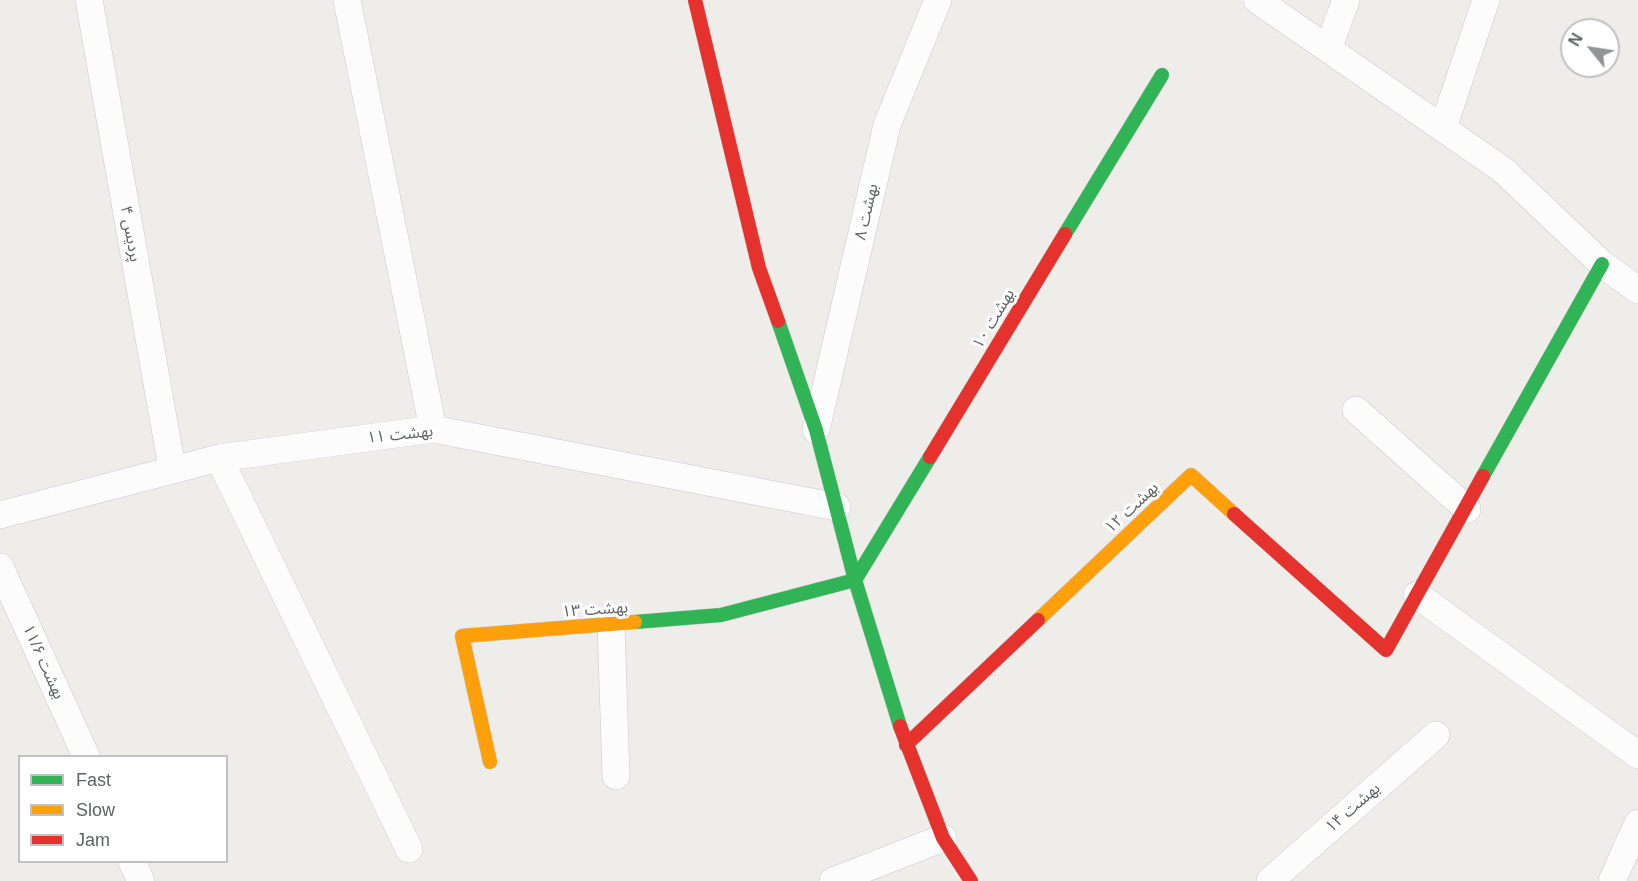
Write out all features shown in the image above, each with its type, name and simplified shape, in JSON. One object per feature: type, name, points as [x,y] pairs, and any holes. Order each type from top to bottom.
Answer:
[{"type":"street","name":"پردیس ۴","points":[[89,0],[172,468]]},
{"type":"street","points":[[347,0],[433,429]]},
{"type":"street","points":[[695,0],[759,268],[816,430],[855,580],[906,746],[943,838],[971,881]]},
{"type":"street","name":"بهشت ۸","points":[[816,430],[887,124],[938,0]]},
{"type":"street","points":[[1257,0],[1503,170],[1602,264],[1638,290]]},
{"type":"street","points":[[1328,49],[1346,0]]},
{"type":"street","points":[[1443,128],[1486,0]]},
{"type":"street","name":"بهشت ۱۰","points":[[855,580],[1162,75]]},
{"type":"street","points":[[1602,264],[1418,595],[1638,755]]},
{"type":"street","points":[[1356,410],[1467,509]]},
{"type":"street","name":"بهشت ۱۱","points":[[0,515],[172,468],[219,458],[433,429],[837,507]]},
{"type":"street","points":[[219,458],[409,849]]},
{"type":"street","name":"بهشت ۱۲","points":[[906,746],[1191,475],[1386,650],[1418,595]]},
{"type":"street","name":"بهشت ۱۱/۶","points":[[0,567],[86,755]]},
{"type":"street","name":"بهشت ۱۳","points":[[490,762],[462,636],[721,615],[855,580]]},
{"type":"street","points":[[611,625],[616,776]]},
{"type":"street","name":"بهشت ۱۴","points":[[1270,881],[1436,735]]},
{"type":"street","points":[[1611,881],[1638,823]]},
{"type":"street","points":[[833,881],[943,838]]},
{"type":"street","points":[[133,863],[141,881]]},
{"type":"traffic: fast","points":[[1065,234],[1162,75]]},
{"type":"traffic: fast","points":[[1483,476],[1602,264]]},
{"type":"traffic: fast","points":[[778,321],[816,430],[855,580],[900,726]]},
{"type":"traffic: fast","points":[[635,622],[721,615],[855,580],[930,457]]},
{"type":"traffic: slow","points":[[1038,620],[1191,475],[1234,514]]},
{"type":"traffic: slow","points":[[490,762],[462,636],[635,622]]},
{"type":"traffic: jam","points":[[695,0],[759,268],[778,321]]},
{"type":"traffic: jam","points":[[930,457],[1065,234]]},
{"type":"traffic: jam","points":[[1234,514],[1386,650],[1483,476]]},
{"type":"traffic: jam","points":[[906,745],[1038,620]]},
{"type":"traffic: jam","points":[[900,726],[943,838],[971,881]]}]
